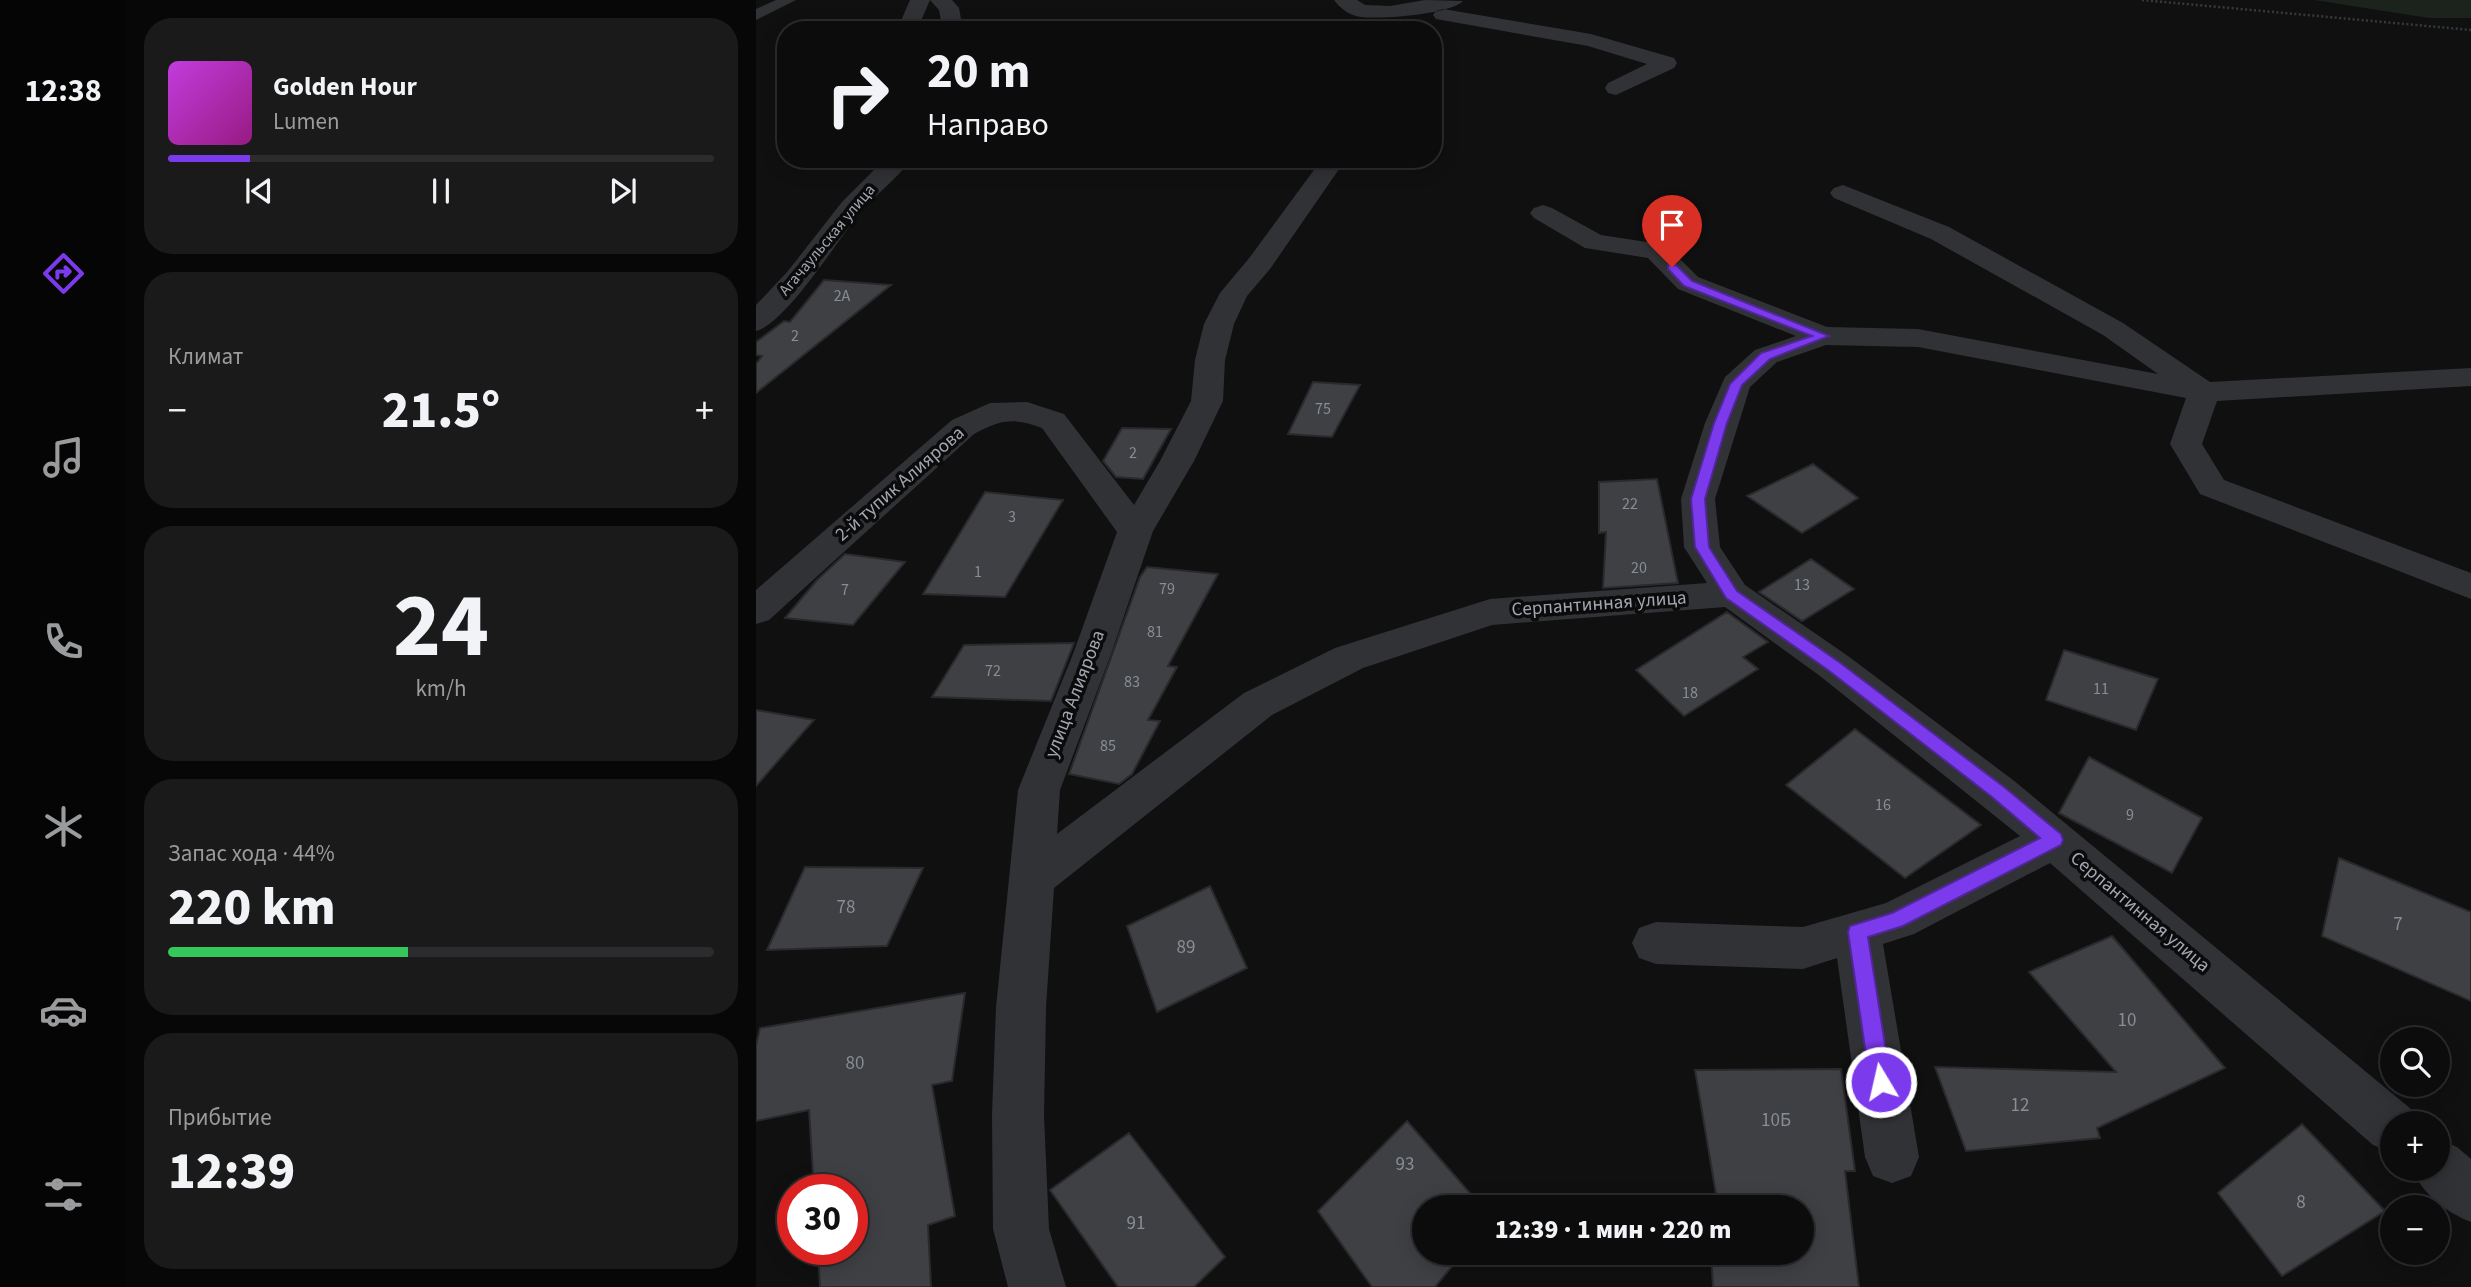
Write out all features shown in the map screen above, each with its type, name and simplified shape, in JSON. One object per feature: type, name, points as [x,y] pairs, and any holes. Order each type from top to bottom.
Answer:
[{"type":"street","points":[[911,21],[920,0]]},
{"type":"street","points":[[940,0],[949,8],[951,21]]},
{"type":"street","points":[[1344,0],[1360,11],[1445,11],[1591,40],[1666,63],[1616,88]]},
{"type":"street","name":"Агачаульская улица","points":[[756,322],[798,277],[851,206],[890,168]]},
{"type":"street","name":"улица Алиярова","points":[[1037,1287],[1021,1229],[1018,1115],[1021,1007],[1039,790],[1092,654],[1135,531],[1177,461],[1207,401],[1210,360],[1219,324],[1234,293],[1260,263],[1328,168]]},
{"type":"street","points":[[1843,193],[1940,233],[2113,329],[2204,392]]},
{"type":"street","points":[[1543,213],[1594,242],[1656,251],[1688,283],[1823,336],[1918,338],[2204,392],[2471,377]]},
{"type":"street","points":[[1732,594],[1702,547],[1698,499],[1721,423],[1737,384],[1766,356],[1823,336]]},
{"type":"street","points":[[2204,392],[2186,444],[2212,487],[2471,587]]},
{"type":"street","name":"2-й тупик Алиярова","points":[[756,611],[963,427],[990,413],[1027,411],[1053,421],[1135,531]]},
{"type":"street","name":"Серпантинная улица","points":[[1031,880],[1258,705],[1349,658],[1490,612],[1732,594],[1833,666],[1998,792],[2380,1118]]},
{"type":"street","points":[[1656,943],[1803,948],[1897,920],[2054,840]]},
{"type":"street","points":[[1857,932],[1892,1157]]},
{"type":"street","points":[[2450,1177],[2471,1195]]},
{"type":"lane","points":[[756,15],[788,0]]},
{"type":"path","points":[[2142,0],[2471,30]]},
{"type":"shaded area","points":[[2314,0],[2471,0],[2471,18],[2429,18]]},
{"type":"building","points":[[824,280],[891,285],[756,393],[756,364],[762,356],[756,355],[756,342],[784,321],[790,322]]},
{"type":"building","points":[[1313,382],[1360,385],[1332,437],[1288,434]]},
{"type":"building","points":[[1122,428],[1171,429],[1143,479],[1116,477],[1103,461]]},
{"type":"building","points":[[1813,464],[1858,498],[1802,533],[1747,496]]},
{"type":"building","points":[[1657,479],[1678,583],[1603,588],[1606,532],[1599,533],[1599,482]]},
{"type":"building","points":[[985,492],[1063,500],[1005,597],[923,594]]},
{"type":"building","points":[[845,554],[905,562],[853,625],[785,618],[817,580]]},
{"type":"building","points":[[1811,559],[1854,589],[1802,621],[1759,592]]},
{"type":"building","points":[[1147,567],[1218,574],[1168,666],[1177,667],[1148,720],[1160,721],[1132,774],[1119,784],[1069,774],[1140,577]]},
{"type":"building","points":[[1727,612],[1768,642],[1743,657],[1758,669],[1684,716],[1636,670]]},
{"type":"building","points":[[1074,643],[1051,701],[932,697],[964,645]]},
{"type":"building","points":[[2064,650],[2158,679],[2136,730],[2046,700]]},
{"type":"building","points":[[756,710],[814,720],[756,786]]},
{"type":"building","points":[[1855,729],[1981,825],[1905,878],[1786,785]]},
{"type":"building","points":[[2089,757],[2202,818],[2172,873],[2059,813]]},
{"type":"building","points":[[2339,858],[2471,912],[2471,1001],[2322,936]]},
{"type":"building","points":[[805,867],[923,868],[887,946],[767,950]]},
{"type":"building","points":[[1210,886],[1247,968],[1157,1012],[1127,926]]},
{"type":"building","points":[[2112,936],[2225,1068],[2097,1128],[2100,1138],[1966,1151],[1935,1067],[2116,1072],[2029,972]]},
{"type":"building","points":[[965,993],[952,1081],[932,1085],[955,1216],[928,1225],[931,1287],[820,1287],[819,1265],[868,1265],[868,1174],[813,1174],[809,1110],[756,1121],[756,1045],[760,1028]]},
{"type":"building","points":[[1841,1069],[1855,1171],[1845,1171],[1859,1287],[1713,1287],[1712,1265],[1814,1265],[1814,1195],[1716,1195],[1695,1070]]},
{"type":"building","points":[[1407,1121],[1472,1195],[1412,1195],[1412,1265],[1453,1265],[1435,1287],[1372,1287],[1318,1211]]},
{"type":"building","points":[[2302,1124],[2380,1206],[2380,1214],[2282,1276],[2218,1193]]},
{"type":"building","points":[[1129,1133],[1225,1257],[1194,1287],[1118,1287],[1050,1190]]},
{"type":"route","points":[[1672,267],[1688,283],[1823,336],[1766,356],[1737,384],[1721,423],[1698,499],[1702,547],[1732,594],[1833,666],[1998,792],[2054,840],[1897,920],[1857,932],[1881,1082]]}]
